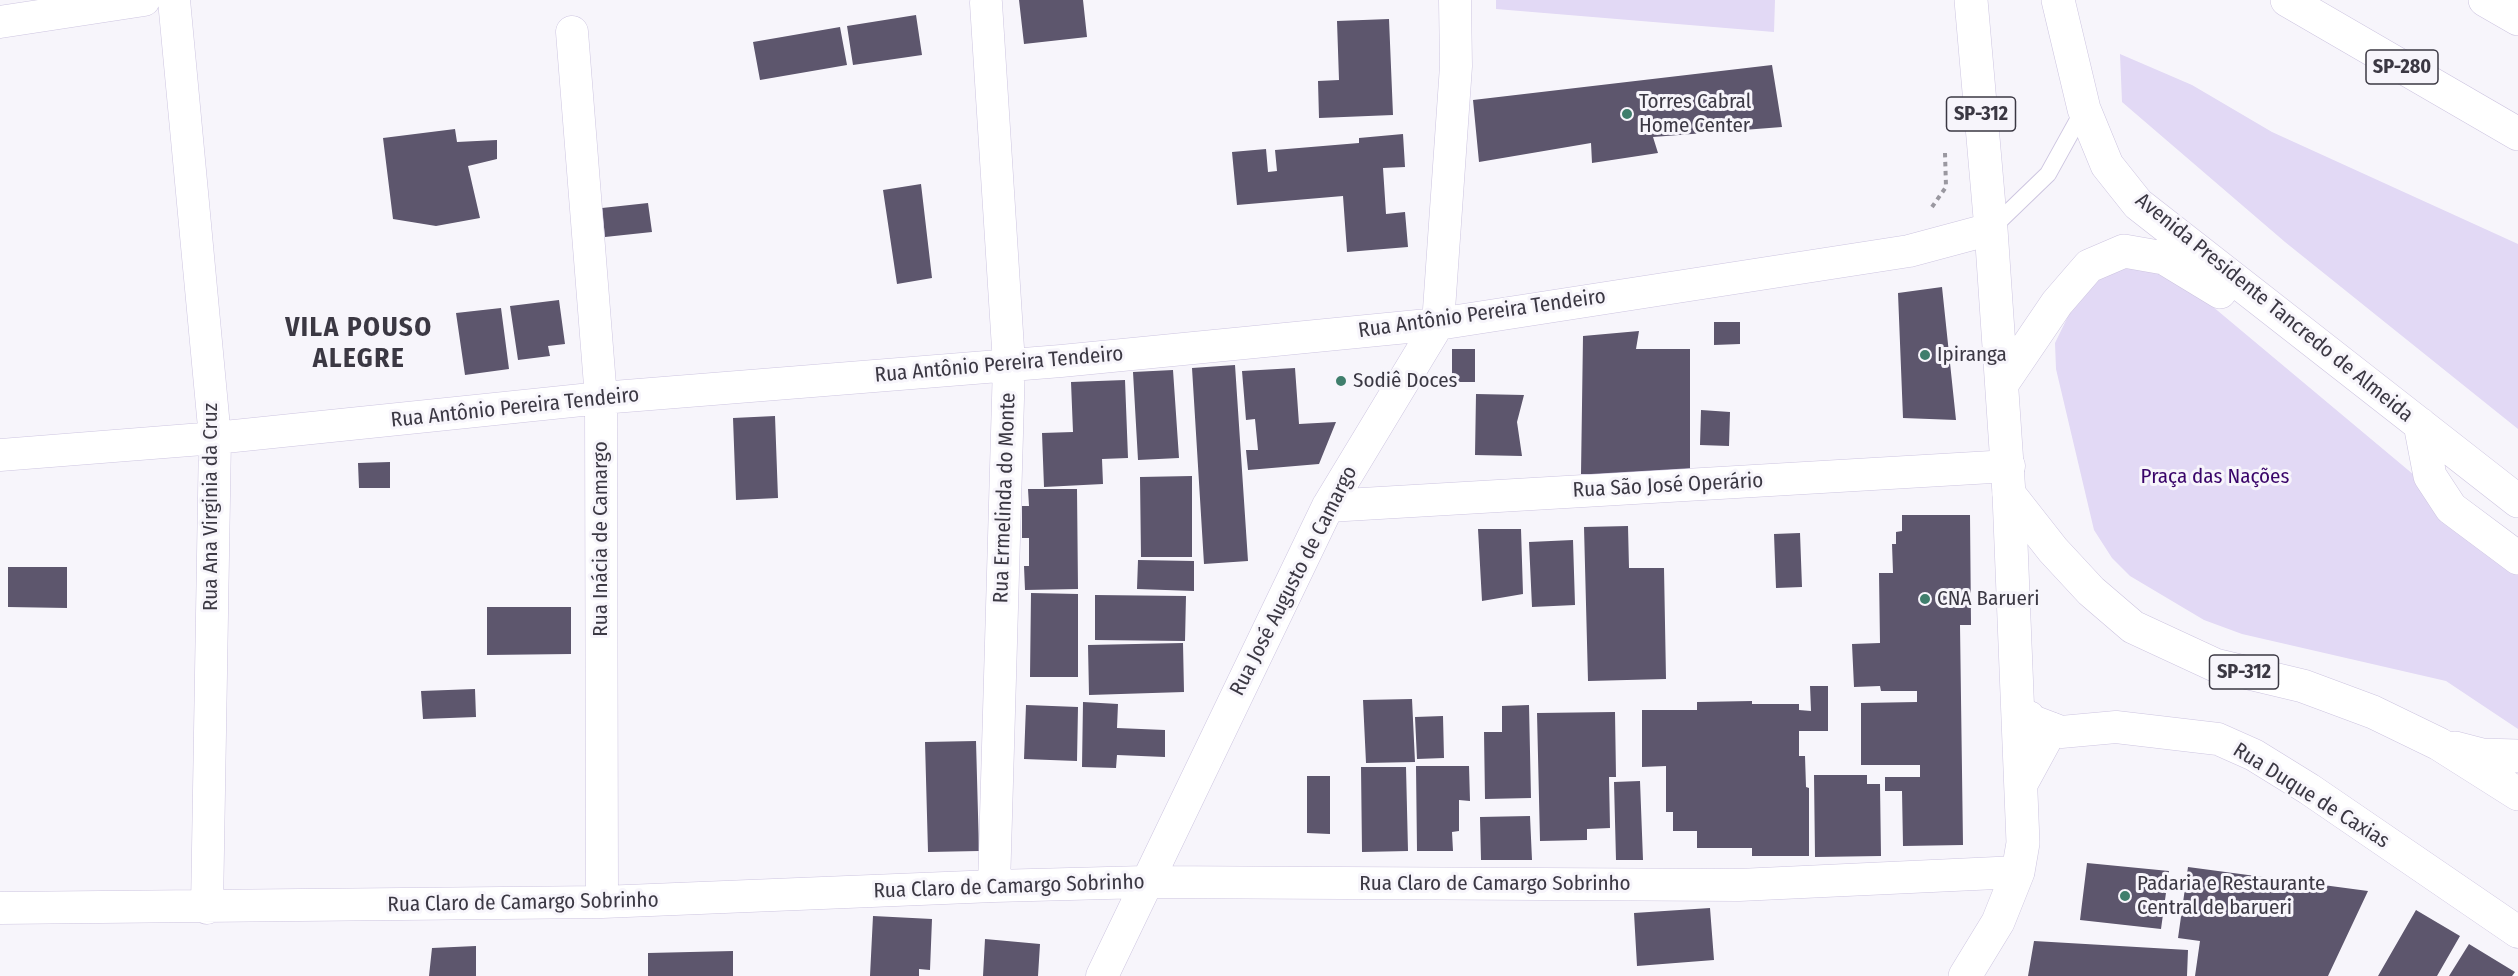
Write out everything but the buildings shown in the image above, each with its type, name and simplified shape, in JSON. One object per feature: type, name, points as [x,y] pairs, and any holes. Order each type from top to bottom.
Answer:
[{"type":"main road","name":"SP-312","points":[[1971,0],[1991,229],[2009,480],[2053,550],[2091,591],[2133,627],[2215,665],[2303,686],[2373,712],[2439,744],[2518,794]]},
{"type":"main road","name":"Avenida Presidente Tancredo de Almeida","points":[[2058,0],[2080,95],[2107,165],[2138,204],[2518,501]]},
{"type":"main road","name":"SP-280","points":[[2287,0],[2518,134]]},
{"type":"main road","points":[[2485,0],[2518,19]]},
{"type":"main road","points":[[2002,384],[2057,303],[2089,266],[2124,251],[2164,258],[2204,281],[2283,339],[2335,358]]},
{"type":"main road","points":[[2420,424],[2430,476],[2451,508],[2518,558]]},
{"type":"main road","points":[[1965,976],[1998,922],[2018,872],[2023,843],[2009,480]]},
{"type":"main road","points":[[2021,786],[2051,729]]},
{"type":"main road","points":[[2439,744],[2482,755],[2518,756]]},
{"type":"street","points":[[0,22],[144,0]]},
{"type":"street","name":"Rua Ana Virginia da Cruz","points":[[174,0],[215,438],[207,908]]},
{"type":"street","name":"Rua José Augusto de Camargo","points":[[1102,976],[1144,882],[1328,506],[1438,324],[1456,66],[1455,0]]},
{"type":"street","name":"Rua Ermelinda do Monte","points":[[986,3],[1009,364],[994,886]]},
{"type":"street","name":"Rua Inácia de Camargo","points":[[572,32],[601,398],[602,902]]},
{"type":"street","name":"Rua Antônio Pereira Tendeiro","points":[[0,455],[215,438],[601,398],[1009,364],[1438,324],[1909,251],[1991,229]]},
{"type":"street","name":"Rua São José Operário","points":[[1328,506],[2009,480]]},
{"type":"street","points":[[2017,707],[2025,711],[2032,721],[2051,729]]},
{"type":"street","name":"Rua Duque de Caxias","points":[[2051,729],[2061,732],[2116,727],[2218,739],[2254,755],[2308,789],[2518,932]]},
{"type":"street","name":"Rua Claro de Camargo Sobrinho","points":[[0,908],[207,908],[602,902],[1144,882],[1739,885],[2018,872]]},
{"type":"lane","points":[[1991,229],[2048,174],[2080,95]]},
{"type":"path","points":[[1909,251],[1922,220],[1946,187],[1945,141]]},
{"type":"green space","points":[[1496,0],[1775,0],[1774,32],[1496,9]]},
{"type":"green space","points":[[2120,54],[2192,85],[2272,132],[2518,244],[2518,429],[2285,242],[2122,102]]},
{"type":"green space","name":"Praça das Nações","points":[[2142,263],[2169,270],[2518,562],[2518,729],[2446,681],[2242,634],[2204,620],[2130,576],[2112,558],[2094,530],[2056,369],[2055,343],[2074,304],[2090,287],[2106,273]]},
{"type":"place","name":"Torres Cabral Home Center","points":[[1627,114]]},
{"type":"place","name":"Ipiranga","points":[[1925,355]]},
{"type":"place","name":"Sodiê Doces","points":[[1341,381]]},
{"type":"place","name":"CNA Barueri","points":[[1925,599]]},
{"type":"place","name":"Padaria e Restaurante Central de barueri","points":[[2125,896]]},
{"type":"district","name":"VILA POUSO ALEGRE","points":[[359,344]]}]
